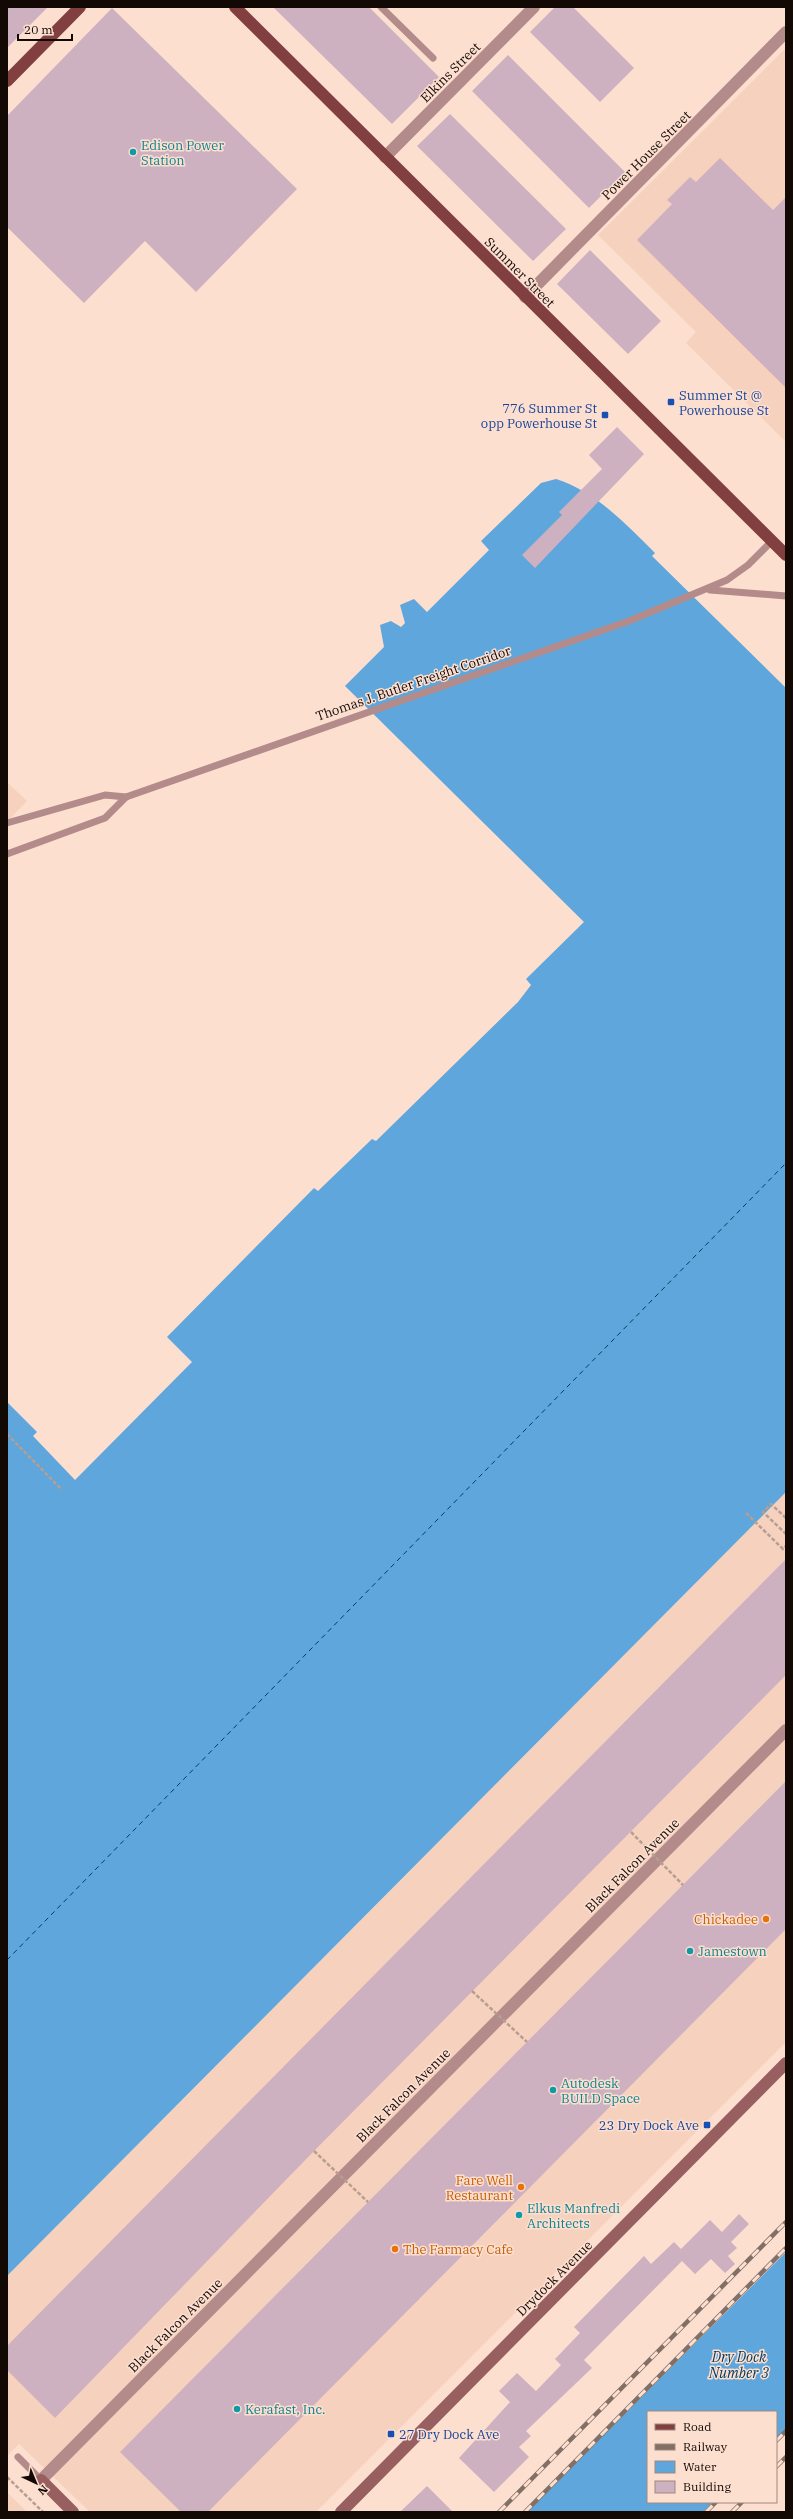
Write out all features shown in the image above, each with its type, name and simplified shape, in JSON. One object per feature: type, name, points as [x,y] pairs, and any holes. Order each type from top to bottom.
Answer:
[{"type":"main road","points":[[7,81],[80,7]]},
{"type":"main road","name":"Summer Street","points":[[235,7],[786,555]]},
{"type":"street","name":"Elkins Street","points":[[385,156],[534,7]]},
{"type":"street","name":"Power House Street","points":[[525,297],[786,32]]},
{"type":"street","name":"Black Falcon Avenue","points":[[41,2480],[786,1730]]},
{"type":"street","name":"Drydock Avenue","points":[[341,2512],[786,2063]]},
{"type":"street","points":[[41,2480],[73,2512]]},
{"type":"lane","points":[[381,7],[433,58]]},
{"type":"lane","name":"Thomas J. Butler Freight Corridor","points":[[7,854],[105,818],[126,798],[630,621],[708,590],[742,570],[772,542]]},
{"type":"lane","name":"Thomas J. Butler Freight Corridor","points":[[708,590],[786,596]]},
{"type":"lane","name":"Thomas J. Butler Freight Corridor","points":[[7,822],[104,795],[126,798]]},
{"type":"lane","points":[[18,2457],[41,2480]]},
{"type":"path","points":[[7,1434],[62,1490]]},
{"type":"path","points":[[786,1518],[771,1504],[763,1512],[786,1534]]},
{"type":"path","points":[[746,1513],[783,1549],[786,1546]]},
{"type":"path","points":[[631,1832],[683,1885]]},
{"type":"path","points":[[472,1991],[527,2042]]},
{"type":"path","points":[[314,2151],[368,2202]]},
{"type":"path","points":[[7,2477],[42,2512]]},
{"type":"shaded area","points":[[786,48],[786,442],[686,343],[696,332],[598,235]]},
{"type":"shaded area","points":[[7,782],[27,801],[7,822]]},
{"type":"shaded area","points":[[786,1492],[786,2042],[316,2512],[90,2512],[19,2444],[7,2456],[7,2276]]},
{"type":"shaded area","points":[[7,2492],[27,2512],[7,2512]]},
{"type":"water","points":[[556,479],[570,484],[597,500],[621,520],[655,553],[652,556],[786,688],[786,1492],[7,2276],[7,1402],[37,1432],[33,1436],[75,1480],[192,1362],[167,1337],[314,1188],[318,1191],[372,1139],[376,1141],[518,1002],[531,985],[526,979],[584,922],[345,686],[384,647],[380,625],[391,621],[401,627],[405,623],[400,605],[414,599],[427,612],[489,550],[481,541],[541,483]]},
{"type":"water","name":"Dry Dock Number 3","points":[[786,2252],[786,2430],[777,2439],[777,2411],[647,2411],[647,2503],[712,2503],[703,2512],[527,2512]]},
{"type":"building","points":[[7,7],[48,7],[7,48]]},
{"type":"building","points":[[273,7],[369,7],[439,77],[392,124]]},
{"type":"building","points":[[555,7],[573,7],[634,68],[600,102],[530,32]]},
{"type":"building","name":"Edison Power Station","points":[[112,8],[297,189],[196,292],[145,241],[84,303],[7,227],[7,116]]},
{"type":"building","points":[[508,55],[625,172],[589,208],[472,91]]},
{"type":"building","points":[[450,114],[566,229],[533,261],[417,146]]},
{"type":"building","points":[[720,158],[773,210],[786,197],[786,388],[637,240],[672,204],[667,200],[690,177],[696,182]]},
{"type":"building","points":[[590,250],[661,321],[628,354],[557,284]]},
{"type":"building","points":[[617,427],[644,454],[535,568],[522,555],[562,515],[559,512],[602,469],[589,455]]},
{"type":"building","points":[[786,1559],[786,1675],[314,2151],[55,2418],[7,2370],[7,2346]]},
{"type":"building","points":[[786,1781],[786,1929],[208,2512],[181,2512],[120,2452]]},
{"type":"building","points":[[739,2214],[749,2224],[731,2242],[737,2248],[728,2256],[735,2264],[725,2273],[711,2259],[695,2274],[682,2261],[584,2360],[592,2368],[526,2431],[531,2436],[519,2447],[529,2457],[494,2492],[459,2458],[510,2402],[499,2391],[517,2373],[536,2391],[561,2365],[555,2359],[580,2333],[574,2327],[644,2256],[651,2264],[674,2242],[681,2249],[710,2220],[722,2232]]},
{"type":"building","points":[[427,2486],[453,2512],[400,2512],[426,2487]]},
{"type":"ferry route","points":[[7,1960],[786,1163]]},
{"type":"railway","points":[[499,2512],[786,2222]]},
{"type":"railway","points":[[525,2512],[786,2248]]},
{"type":"railway","points":[[777,2440],[786,2431]]},
{"type":"railway","points":[[777,2466],[786,2457]]},
{"type":"railway","points":[[706,2512],[715,2503]]},
{"type":"railway","points":[[732,2512],[741,2503]]},
{"type":"place","name":"Edison Power Station","points":[[133,152]]},
{"type":"place","name":"Summer St @ Powerhouse St","points":[[671,402]]},
{"type":"place","name":"776 Summer St opp Powerhouse St","points":[[605,415]]},
{"type":"place","name":"Chickadee","points":[[766,1919]]},
{"type":"place","name":"Jamestown","points":[[690,1951]]},
{"type":"place","name":"Autodesk BUILD Space","points":[[553,2090]]},
{"type":"place","name":"23 Dry Dock Ave","points":[[707,2125]]},
{"type":"place","name":"Fare Well Restaurant","points":[[521,2187]]},
{"type":"place","name":"Elkus Manfredi Architects","points":[[519,2215]]},
{"type":"place","name":"The Farmacy Cafe","points":[[395,2249]]},
{"type":"place","name":"Kerafast, Inc.","points":[[237,2409]]},
{"type":"place","name":"27 Dry Dock Ave","points":[[391,2434]]}]
